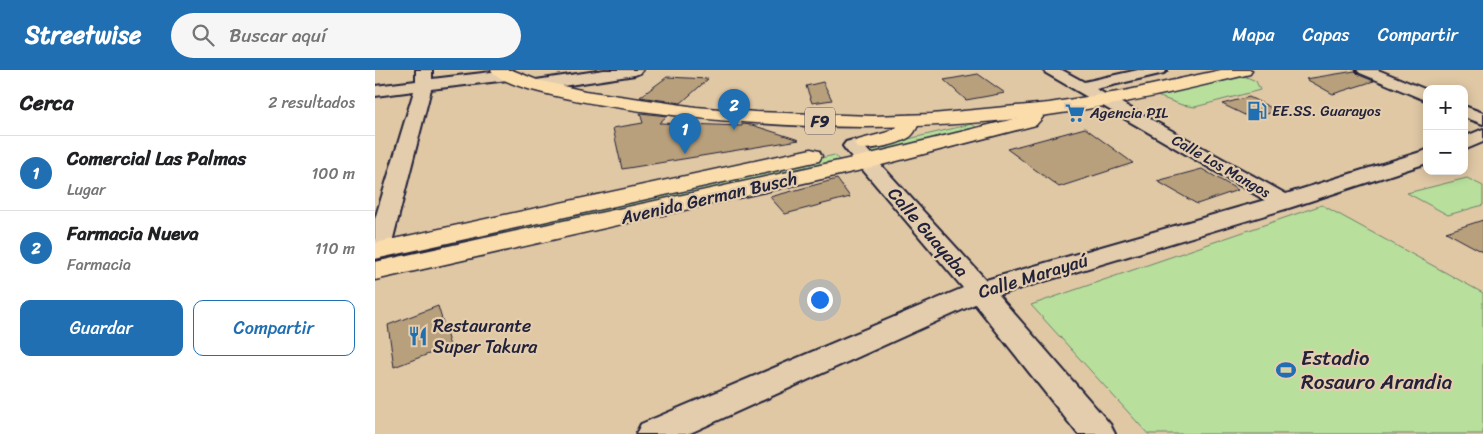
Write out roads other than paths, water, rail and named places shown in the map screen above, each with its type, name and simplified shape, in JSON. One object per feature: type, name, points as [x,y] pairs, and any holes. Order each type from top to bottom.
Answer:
[{"type":"main road","name":"F9","points":[[503,72],[536,85],[593,98],[682,112],[778,121],[910,121],[1032,111],[1107,100],[1244,70]]},
{"type":"main road","name":"Avenida German Busch","points":[[376,257],[860,154],[1029,121],[1033,117],[1032,111]]},
{"type":"main road","name":"Avenida German Busch","points":[[860,154],[904,132],[910,121]]},
{"type":"street","points":[[536,85],[635,70]]},
{"type":"street","name":"Calle Los Mangos","points":[[1051,70],[1107,100],[1284,202]]},
{"type":"street","points":[[1083,87],[1159,70]]},
{"type":"street","points":[[1365,70],[1423,94]]},
{"type":"street","points":[[375,91],[424,78],[503,72]]},
{"type":"street","points":[[376,257],[424,78]]},
{"type":"street","points":[[1468,113],[1483,119]]},
{"type":"street","points":[[1468,142],[1483,135]]},
{"type":"street","name":"Calle Guayaba","points":[[860,154],[980,291],[1097,434]]},
{"type":"street","name":"Calle Marayaú","points":[[653,434],[980,291],[1284,202],[1423,157]]},
{"type":"place","name":"EE.SS. Guarayos","points":[[1257,111]]},
{"type":"place","name":"Agencia PIL","points":[[1075,113]]},
{"type":"place","name":"Farmacia Nueva","points":[[734,130]]},
{"type":"place","name":"Comercial Las Palmas","points":[[685,154]]},
{"type":"place","name":"Restaurante Super Takura","points":[[418,336]]},
{"type":"place","name":"Estadio Rosauro Arandia","points":[[1286,370]]}]
